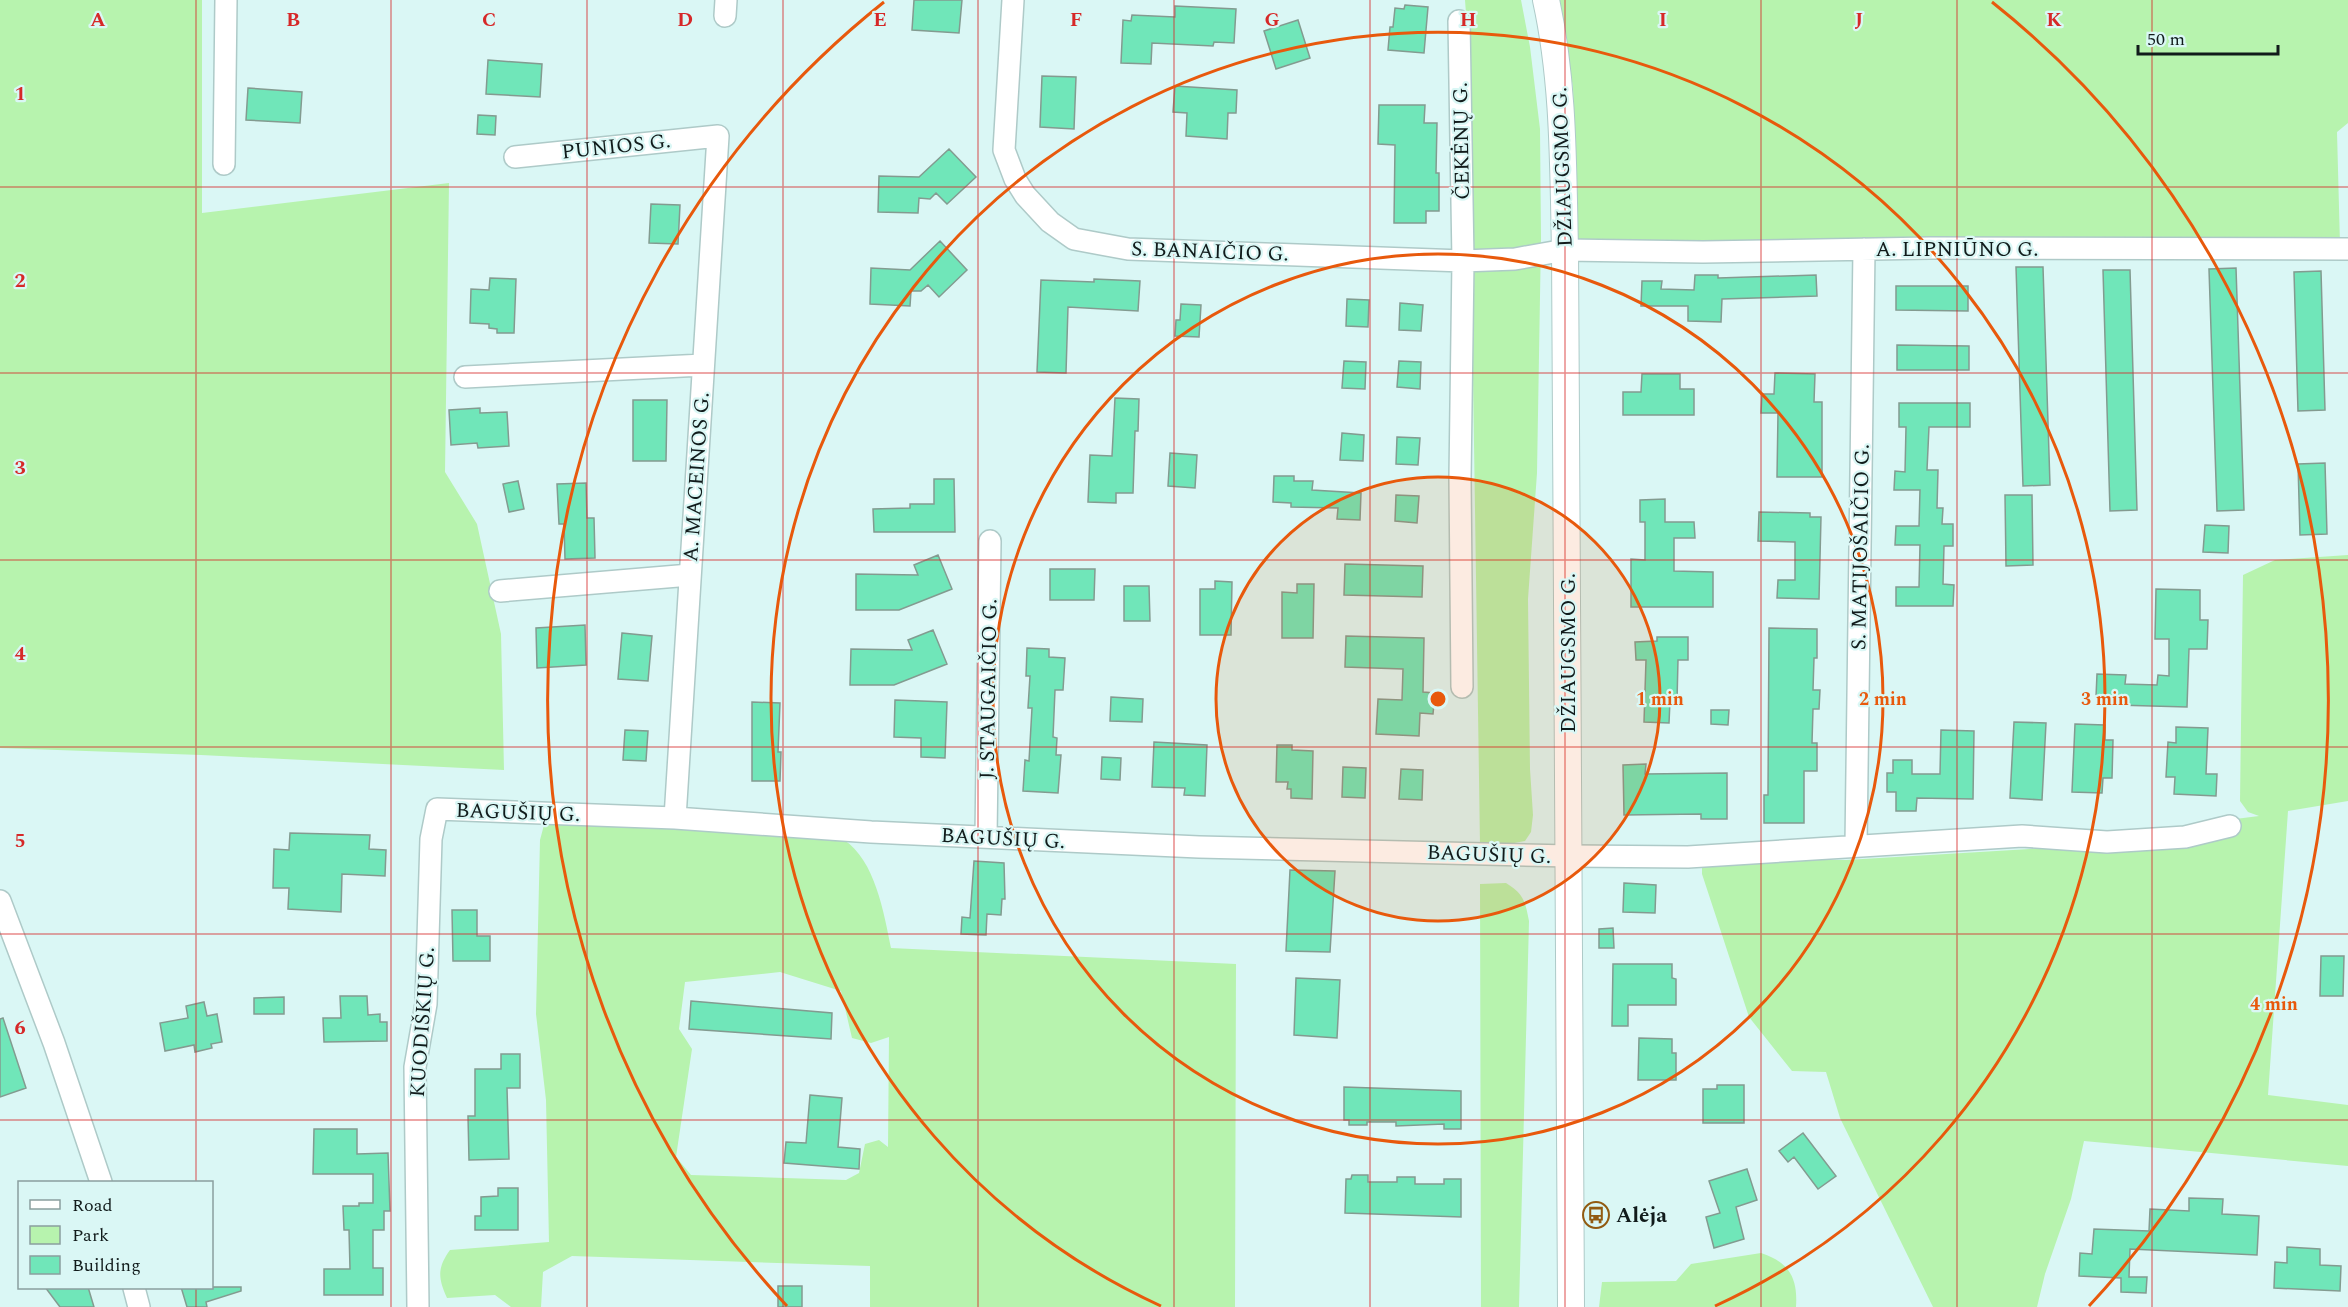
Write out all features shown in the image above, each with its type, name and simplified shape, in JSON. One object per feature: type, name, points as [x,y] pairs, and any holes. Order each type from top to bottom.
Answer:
[{"type":"street","points":[[224,164],[226,0]]},
{"type":"street","name":"S. BANAIČIO G.","points":[[1013,0],[1004,150],[1015,178],[1025,195],[1050,222],[1074,239],[1128,249],[1463,261],[1515,260],[1565,250]]},
{"type":"street","name":"DŽIAUGSMO G.","points":[[1546,0],[1553,32],[1562,114],[1565,250],[1571,1307]]},
{"type":"street","name":"ČEKĖNŲ G.","points":[[1459,21],[1463,261]]},
{"type":"street","name":"PUNIOS G.","points":[[514,157],[718,136]]},
{"type":"street","name":"A. MACEINOS G.","points":[[675,818],[718,136]]},
{"type":"street","name":"A. LIPNIŪNO G.","points":[[1565,250],[1703,252],[1864,249],[2348,249]]},
{"type":"street","name":"S. MATIJOŠAIČIO G.","points":[[1856,845],[1864,249]]},
{"type":"street","points":[[1462,687],[1460,478],[1463,261]]},
{"type":"street","points":[[465,377],[704,365]]},
{"type":"street","name":"J. STAUGAIČIO G.","points":[[986,837],[990,541]]},
{"type":"street","points":[[500,591],[690,574]]},
{"type":"street","name":"BAGUŠIŲ G.","points":[[437,809],[675,818],[871,832],[1199,847],[1570,856],[1688,857],[2022,836],[2107,842],[2185,837],[2230,826]]},
{"type":"street","name":"KUODIŠKIŲ G.","points":[[418,1307],[415,1067],[426,1004],[431,839],[437,809]]},
{"type":"street","points":[[0,901],[54,1043],[101,1181]]},
{"type":"street","points":[[135,1289],[140,1307]]},
{"type":"green space","points":[[0,0],[202,0],[202,213],[449,183],[445,472],[477,524],[501,634],[504,770],[0,748]]},
{"type":"green space","points":[[1465,0],[1521,0],[1530,47],[1540,129],[1541,238],[1537,473],[1528,599],[1530,769],[1533,815],[1531,832],[1525,841],[1509,844],[1480,845],[1468,41]]},
{"type":"green space","points":[[1558,0],[2348,0],[2348,123],[2337,132],[2340,245],[1578,241],[1573,87]]},
{"type":"green space","points":[[2348,555],[2348,801],[2288,811],[2268,1095],[2348,1105],[2348,1166],[2084,1141],[2071,1199],[2045,1274],[2037,1307],[1933,1307],[1840,1118],[1826,1072],[1792,1071],[1749,1017],[1702,874],[1702,864],[1742,858],[1846,860],[2061,847],[2062,828],[2149,830],[2259,816],[2248,812],[2240,801],[2243,575],[2275,560]]},
{"type":"green space","points":[[553,819],[844,840],[855,849],[871,874],[881,904],[891,948],[1236,964],[1235,1307],[870,1307],[870,1266],[572,1256],[543,1272],[541,1307],[511,1307],[495,1295],[447,1298],[440,1273],[450,1250],[549,1242],[546,1100],[536,1014],[540,840],[544,825]],"holes":[[[780,972],[841,991],[852,1038],[871,1043],[889,1037],[888,1147],[879,1140],[865,1144],[859,1173],[846,1180],[691,1175],[676,1157],[692,1049],[679,1029],[685,982]]]},
{"type":"green space","points":[[1506,883],[1523,899],[1529,921],[1519,1307],[1481,1307],[1480,884]]},
{"type":"green space","points":[[1761,1253],[1779,1261],[1790,1272],[1795,1288],[1796,1307],[1599,1307],[1602,1282],[1676,1281],[1691,1264]]},
{"type":"building","points":[[914,0],[962,0],[959,33],[912,30]]},
{"type":"building","points":[[1405,5],[1428,7],[1424,53],[1388,50],[1390,27],[1393,27],[1395,8],[1404,9]]},
{"type":"building","points":[[1175,6],[1236,9],[1234,43],[1214,42],[1213,46],[1152,43],[1151,64],[1121,63],[1123,20],[1131,21],[1132,15],[1175,17]]},
{"type":"building","points":[[1298,20],[1310,58],[1276,69],[1264,31]]},
{"type":"building","points":[[488,60],[542,64],[540,97],[486,94]]},
{"type":"building","points":[[1042,76],[1076,77],[1074,129],[1040,127]]},
{"type":"building","points":[[1175,86],[1237,90],[1236,113],[1228,113],[1227,139],[1186,136],[1187,113],[1173,112]]},
{"type":"building","points":[[248,88],[302,92],[300,123],[246,120]]},
{"type":"building","points":[[1379,105],[1425,105],[1424,123],[1437,123],[1436,173],[1439,173],[1439,211],[1426,211],[1426,223],[1394,223],[1395,145],[1378,144]]},
{"type":"building","points":[[478,115],[496,116],[495,135],[477,134]]},
{"type":"building","points":[[949,149],[976,177],[947,204],[936,193],[930,199],[919,198],[918,213],[878,212],[879,176],[919,177]]},
{"type":"building","points":[[651,204],[680,205],[678,244],[649,243]]},
{"type":"building","points":[[940,241],[967,270],[939,297],[928,285],[921,291],[911,291],[910,306],[870,304],[871,268],[910,270]]},
{"type":"building","points":[[2016,267],[2043,267],[2050,485],[2023,486]]},
{"type":"building","points":[[2236,268],[2244,510],[2217,511],[2209,269]]},
{"type":"building","points":[[2103,270],[2130,270],[2137,510],[2110,511]]},
{"type":"building","points":[[2321,271],[2325,410],[2298,411],[2294,272]]},
{"type":"building","points":[[1695,275],[1718,275],[1718,278],[1816,275],[1817,296],[1722,299],[1721,322],[1688,321],[1688,306],[1641,306],[1642,281],[1662,281],[1661,289],[1694,290]]},
{"type":"building","points":[[490,278],[516,279],[514,333],[497,333],[497,329],[489,328],[489,324],[470,323],[471,289],[489,290]]},
{"type":"building","points":[[1094,279],[1140,281],[1138,311],[1068,307],[1066,373],[1037,372],[1041,280],[1094,282]]},
{"type":"building","points":[[1896,286],[1968,286],[1968,311],[1896,310]]},
{"type":"building","points":[[1347,299],[1369,300],[1368,327],[1346,326]]},
{"type":"building","points":[[1400,303],[1423,305],[1421,331],[1399,330]]},
{"type":"building","points":[[1181,304],[1201,305],[1199,337],[1175,336],[1176,320],[1180,320]]},
{"type":"building","points":[[1897,345],[1969,346],[1969,370],[1897,370]]},
{"type":"building","points":[[1344,361],[1366,362],[1365,389],[1342,388]]},
{"type":"building","points":[[1399,361],[1421,362],[1420,389],[1397,387]]},
{"type":"building","points":[[1775,373],[1815,374],[1814,402],[1822,402],[1822,477],[1777,477],[1778,413],[1761,413],[1762,394],[1774,394]]},
{"type":"building","points":[[1642,374],[1680,374],[1680,389],[1694,389],[1694,415],[1623,415],[1623,392],[1641,392]]},
{"type":"building","points":[[1115,398],[1139,399],[1138,431],[1135,431],[1133,493],[1116,493],[1116,503],[1088,502],[1090,455],[1112,456]]},
{"type":"building","points":[[633,400],[667,400],[666,461],[633,461]]},
{"type":"building","points":[[1899,403],[1970,403],[1970,427],[1929,427],[1927,470],[1938,470],[1937,508],[1943,508],[1942,524],[1953,524],[1953,546],[1944,546],[1943,584],[1954,585],[1953,606],[1896,606],[1896,587],[1919,587],[1920,545],[1895,545],[1896,526],[1919,526],[1920,490],[1894,490],[1895,471],[1905,472],[1906,427],[1899,427]]},
{"type":"building","points":[[480,408],[480,413],[507,412],[509,446],[478,448],[477,443],[451,445],[449,410]]},
{"type":"building","points":[[1342,433],[1364,435],[1363,461],[1340,460]]},
{"type":"building","points":[[1397,437],[1420,438],[1418,465],[1396,464]]},
{"type":"building","points":[[1170,453],[1197,455],[1195,488],[1168,486]]},
{"type":"building","points":[[2325,463],[2327,534],[2300,535],[2298,464]]},
{"type":"building","points":[[1274,476],[1294,476],[1294,481],[1313,481],[1312,490],[1361,493],[1360,520],[1337,519],[1338,508],[1291,507],[1291,503],[1273,502]]},
{"type":"building","points":[[934,479],[954,479],[955,532],[874,532],[873,509],[910,508],[910,504],[934,504]]},
{"type":"building","points":[[518,481],[524,509],[509,512],[503,484]]},
{"type":"building","points":[[586,483],[587,518],[594,518],[595,558],[565,559],[564,524],[559,524],[557,484]]},
{"type":"building","points":[[1396,495],[1419,496],[1417,523],[1395,521]]},
{"type":"building","points":[[2005,495],[2032,495],[2033,565],[2006,566]]},
{"type":"building","points":[[1665,499],[1665,522],[1694,522],[1695,538],[1674,538],[1674,571],[1713,572],[1713,607],[1631,607],[1631,559],[1645,560],[1645,522],[1640,522],[1640,500]]},
{"type":"building","points":[[1759,512],[1810,513],[1810,517],[1821,517],[1819,599],[1777,598],[1778,580],[1795,580],[1795,542],[1758,541]]},
{"type":"building","points":[[2205,525],[2229,526],[2228,553],[2203,552]]},
{"type":"building","points":[[938,555],[952,589],[899,610],[856,610],[856,574],[918,575],[914,565]]},
{"type":"building","points":[[1345,564],[1423,566],[1422,597],[1344,595]]},
{"type":"building","points":[[1050,569],[1095,569],[1094,600],[1050,600]]},
{"type":"building","points":[[1215,581],[1232,582],[1231,635],[1200,635],[1200,589],[1215,589]]},
{"type":"building","points":[[1297,584],[1314,584],[1313,638],[1282,638],[1282,592],[1297,593]]},
{"type":"building","points":[[1124,586],[1149,586],[1150,621],[1124,621]]},
{"type":"building","points":[[2156,589],[2200,590],[2200,620],[2208,620],[2207,649],[2189,649],[2187,707],[2116,705],[2116,698],[2096,697],[2097,674],[2126,675],[2125,684],[2157,685],[2158,675],[2169,676],[2169,639],[2155,639]]},
{"type":"building","points":[[585,625],[586,665],[537,668],[536,628]]},
{"type":"building","points":[[1769,628],[1817,629],[1817,658],[1814,658],[1813,690],[1820,690],[1819,709],[1813,709],[1812,743],[1817,743],[1817,771],[1804,771],[1804,823],[1764,823],[1764,795],[1768,795]]},
{"type":"building","points":[[933,630],[947,664],[894,685],[850,685],[851,649],[912,650],[908,640]]},
{"type":"building","points":[[622,633],[652,636],[648,681],[618,679]]},
{"type":"building","points":[[1346,636],[1424,638],[1423,692],[1435,693],[1433,714],[1420,713],[1419,736],[1376,734],[1378,699],[1402,700],[1403,669],[1345,667]]},
{"type":"building","points":[[1657,637],[1688,637],[1688,660],[1678,660],[1677,701],[1670,701],[1669,723],[1644,722],[1646,660],[1636,660],[1635,642],[1657,641]]},
{"type":"building","points":[[1027,648],[1049,649],[1049,657],[1065,658],[1063,690],[1055,690],[1053,737],[1057,738],[1056,755],[1061,755],[1058,793],[1023,791],[1025,760],[1029,761],[1032,708],[1028,708],[1030,676],[1026,676]]},
{"type":"building","points":[[1111,697],[1143,699],[1142,722],[1110,721]]},
{"type":"building","points":[[895,700],[947,702],[945,758],[921,757],[921,738],[894,737]]},
{"type":"building","points":[[752,702],[780,703],[778,752],[781,752],[780,781],[752,781]]},
{"type":"building","points":[[1711,710],[1729,710],[1728,725],[1711,724]]},
{"type":"building","points":[[2014,722],[2046,723],[2042,800],[2010,798]]},
{"type":"building","points":[[2075,724],[2105,725],[2105,740],[2113,740],[2112,778],[2103,778],[2102,793],[2072,792]]},
{"type":"building","points":[[2176,727],[2208,728],[2206,774],[2217,774],[2216,796],[2174,794],[2175,777],[2166,777],[2168,742],[2176,743]]},
{"type":"building","points":[[625,730],[648,731],[646,761],[623,760]]},
{"type":"building","points":[[1941,730],[1974,731],[1973,799],[1917,798],[1916,811],[1896,811],[1896,792],[1887,792],[1887,773],[1893,773],[1893,760],[1912,760],[1912,774],[1940,774]]},
{"type":"building","points":[[1154,742],[1207,745],[1205,796],[1184,795],[1185,788],[1152,787]]},
{"type":"building","points":[[1277,745],[1292,745],[1292,750],[1313,751],[1312,799],[1291,798],[1291,789],[1287,789],[1288,782],[1276,782]]},
{"type":"building","points":[[1102,757],[1121,758],[1120,780],[1101,779]]},
{"type":"building","points":[[1646,764],[1645,774],[1727,773],[1727,819],[1701,819],[1701,814],[1624,815],[1623,765]]},
{"type":"building","points":[[1343,767],[1366,768],[1365,798],[1342,797]]},
{"type":"building","points":[[1401,769],[1423,770],[1422,800],[1399,799]]},
{"type":"building","points":[[290,833],[370,835],[369,849],[386,850],[385,876],[342,874],[341,912],[288,909],[289,888],[273,888],[274,849],[289,850]]},
{"type":"building","points":[[974,861],[1004,863],[1005,899],[1002,899],[1001,915],[987,914],[986,935],[961,934],[962,917],[970,918]]},
{"type":"building","points":[[1290,870],[1335,871],[1330,952],[1286,951]]},
{"type":"building","points":[[1624,883],[1656,885],[1655,913],[1623,912]]},
{"type":"building","points":[[452,910],[477,910],[477,936],[490,936],[490,961],[453,961]]},
{"type":"building","points":[[1613,928],[1614,948],[1599,948],[1599,929]]},
{"type":"building","points":[[2321,956],[2344,956],[2343,996],[2320,996]]},
{"type":"building","points":[[1613,964],[1672,964],[1672,978],[1676,979],[1676,1005],[1628,1005],[1628,1026],[1612,1026]]},
{"type":"building","points":[[1296,978],[1340,980],[1337,1038],[1294,1035]]},
{"type":"building","points":[[340,996],[367,996],[368,1015],[380,1014],[380,1022],[387,1022],[387,1041],[324,1042],[323,1018],[341,1018]]},
{"type":"building","points":[[284,997],[284,1014],[254,1014],[254,998]]},
{"type":"building","points":[[691,1001],[832,1013],[831,1039],[689,1029]]},
{"type":"building","points":[[204,1002],[207,1016],[217,1014],[222,1042],[211,1044],[212,1048],[195,1052],[194,1045],[165,1051],[160,1023],[188,1018],[186,1006]]},
{"type":"building","points":[[3,1018],[26,1088],[0,1097],[0,1019]]},
{"type":"building","points":[[1639,1038],[1672,1039],[1672,1053],[1676,1053],[1676,1080],[1638,1080]]},
{"type":"building","points":[[501,1054],[520,1054],[520,1088],[507,1088],[509,1159],[469,1160],[468,1116],[475,1116],[475,1069],[501,1069]]},
{"type":"building","points":[[1717,1085],[1744,1085],[1744,1123],[1703,1123],[1703,1089],[1717,1089]]},
{"type":"building","points":[[1344,1087],[1461,1091],[1461,1129],[1444,1129],[1444,1124],[1396,1126],[1396,1122],[1367,1122],[1367,1125],[1349,1125],[1349,1120],[1344,1120]]},
{"type":"building","points":[[810,1095],[842,1098],[838,1147],[860,1149],[859,1169],[784,1163],[786,1142],[806,1143]]},
{"type":"building","points":[[314,1129],[357,1129],[357,1154],[388,1153],[390,1211],[384,1211],[384,1230],[373,1230],[373,1268],[383,1268],[383,1295],[324,1295],[324,1269],[350,1269],[349,1230],[344,1230],[343,1206],[373,1203],[373,1174],[313,1174]]},
{"type":"building","points":[[1803,1133],[1836,1176],[1818,1189],[1794,1157],[1788,1162],[1779,1151]]},
{"type":"building","points":[[1747,1169],[1757,1200],[1736,1207],[1744,1239],[1714,1248],[1706,1217],[1720,1213],[1709,1181]]},
{"type":"building","points":[[1352,1175],[1368,1175],[1368,1182],[1397,1182],[1397,1177],[1415,1177],[1415,1184],[1444,1184],[1444,1179],[1461,1179],[1461,1217],[1345,1213],[1346,1179],[1351,1179]]},
{"type":"building","points":[[498,1188],[518,1188],[518,1230],[475,1230],[475,1216],[481,1216],[481,1197],[498,1196]]},
{"type":"building","points":[[2189,1198],[2223,1199],[2222,1214],[2259,1216],[2257,1255],[2130,1249],[2129,1277],[2147,1277],[2146,1293],[2121,1292],[2121,1278],[2079,1276],[2080,1253],[2092,1254],[2094,1229],[2149,1231],[2150,1209],[2189,1211]]},
{"type":"building","points":[[2287,1247],[2320,1249],[2320,1265],[2341,1266],[2340,1291],[2274,1288],[2275,1262],[2287,1263]]},
{"type":"building","points":[[778,1286],[802,1286],[802,1307],[778,1307]]},
{"type":"building","points":[[241,1287],[241,1291],[206,1302],[207,1307],[187,1307],[182,1289]]},
{"type":"building","points":[[46,1289],[89,1289],[94,1307],[60,1307]]},
{"type":"place","name":"Alėja","points":[[1596,1215]]}]
